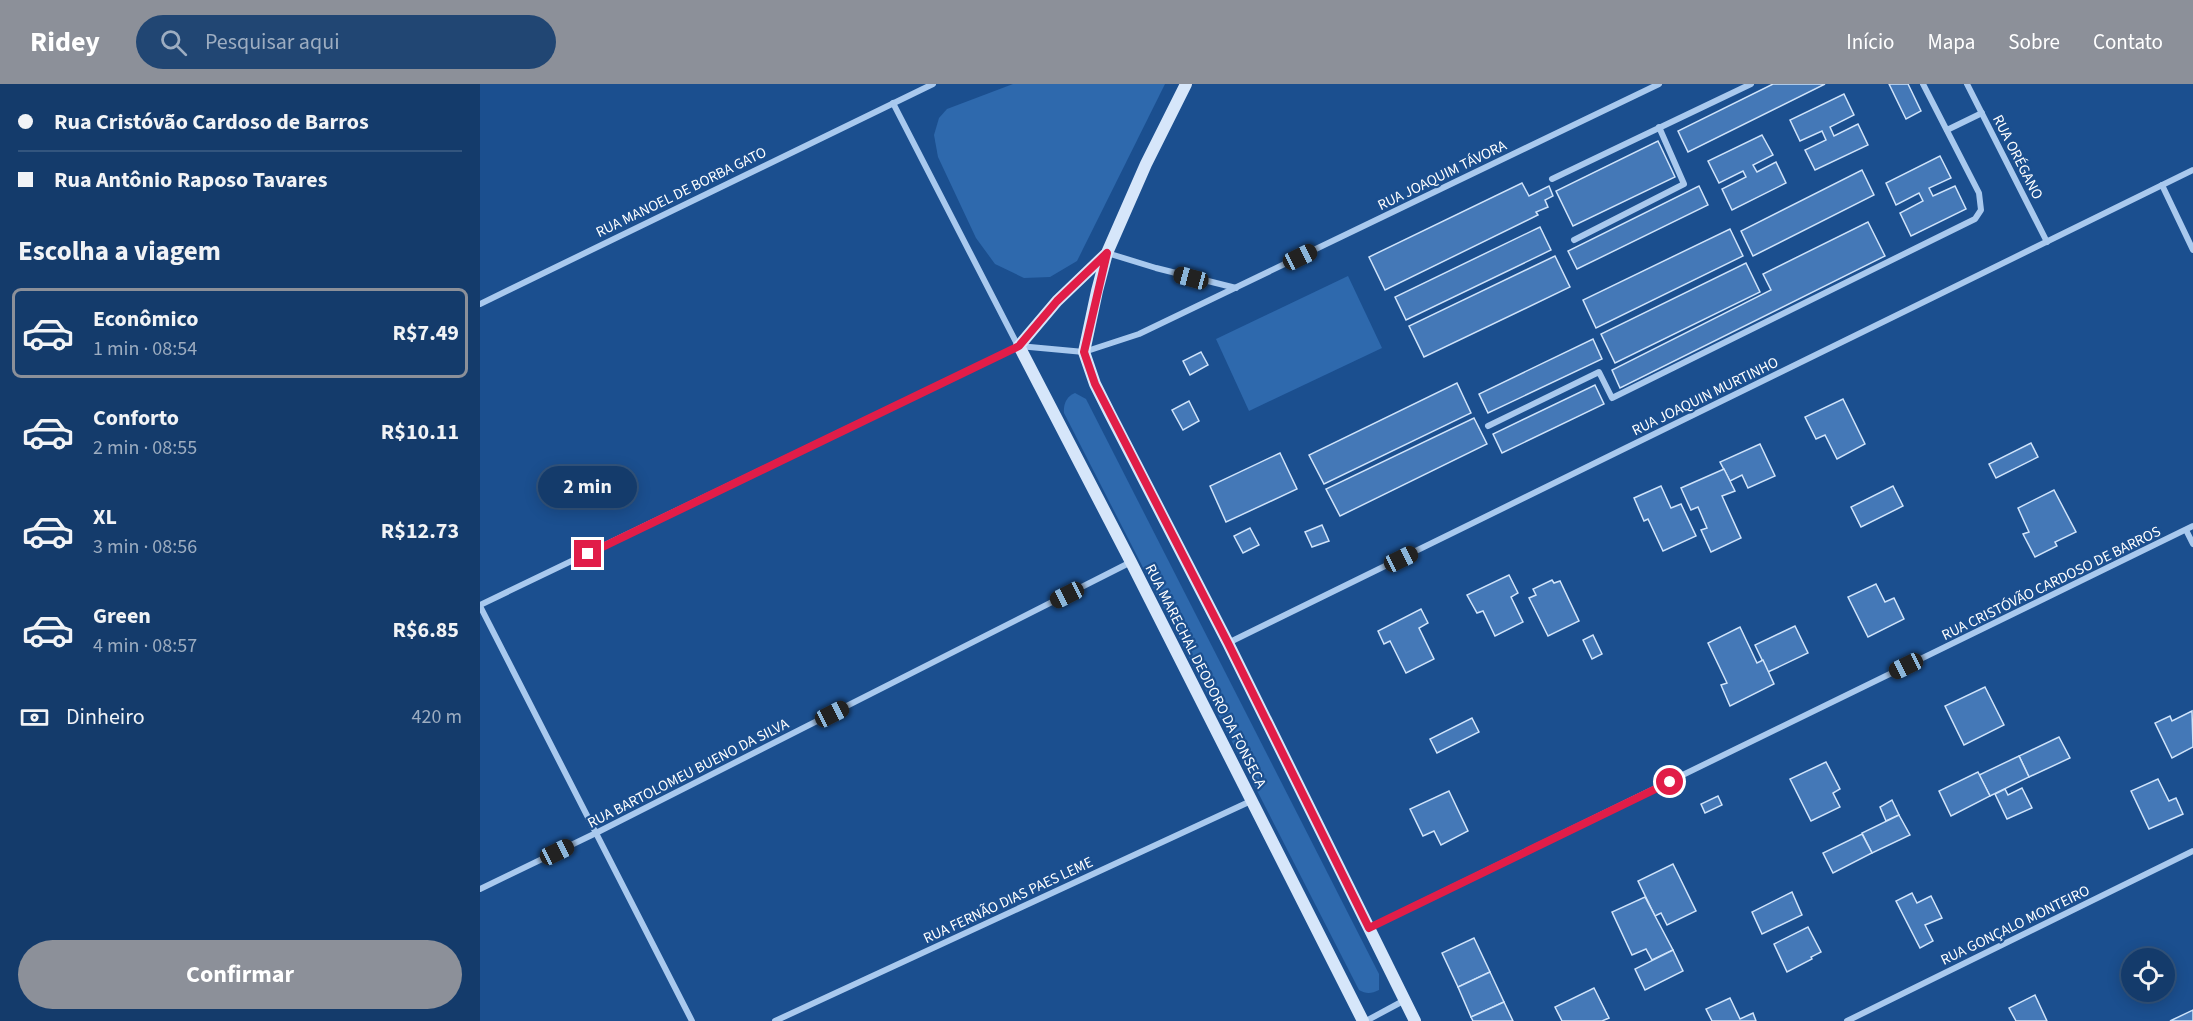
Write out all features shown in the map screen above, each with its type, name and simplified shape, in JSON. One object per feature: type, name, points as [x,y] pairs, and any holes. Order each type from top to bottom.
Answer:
[{"type":"street","name":"RUA MANOEL DE BORBA GATO","points":[[480,304],[933,84]]},
{"type":"street","points":[[1186,84],[1146,164],[1107,253],[1084,352],[1095,384],[1228,643],[1415,1021]]},
{"type":"street","name":"RUA JOAQUIM TÁVORA","points":[[1019,346],[1084,352],[1139,334],[1659,84]]},
{"type":"street","points":[[1552,178],[1751,84]]},
{"type":"street","points":[[1488,426],[1599,372],[1612,398],[1975,219],[1981,210],[1979,193],[1923,84]]},
{"type":"street","name":"RUA ORÉGANO","points":[[1967,84],[2047,242]]},
{"type":"street","points":[[893,103],[1019,346]]},
{"type":"street","points":[[1947,130],[1982,113]]},
{"type":"street","points":[[1574,240],[1684,184],[1659,127]]},
{"type":"street","name":"RUA JOAQUIN MURTINHO","points":[[1228,643],[2193,170]]},
{"type":"street","points":[[2162,185],[2193,250]]},
{"type":"street","points":[[1107,253],[1165,271],[1236,288]]},
{"type":"street","points":[[692,1021],[480,606],[1019,346],[1057,301],[1107,253]]},
{"type":"street","name":"RUA MARECHAL DEODORO DA FONSECA","points":[[1019,346],[1365,1021]]},
{"type":"street","name":"RUA CRISTÓVÃO CARDOSO DE BARROS","points":[[1369,928],[2193,526]]},
{"type":"street","points":[[2186,530],[2193,544]]},
{"type":"street","name":"RUA BARTOLOMEU BUENO DA SILVA","points":[[480,889],[596,833],[1131,562]]},
{"type":"street","name":"RUA FERNÃO DIAS PAES LEME","points":[[775,1021],[1252,801]]},
{"type":"street","name":"RUA GONÇALO MONTEIRO","points":[[1847,1021],[2193,851]]},
{"type":"street","points":[[1365,1021],[1405,1000]]},
{"type":"shaded area","points":[[1013,84],[1165,84],[1077,261],[1050,277],[1024,278],[995,264],[976,238],[938,157],[934,135],[939,118],[947,109]]},
{"type":"shaded area","points":[[1348,276],[1382,348],[1249,411],[1216,339]]},
{"type":"shaded area","points":[[1075,393],[1086,399],[1379,974],[1379,990],[1369,993],[1359,990],[1064,413],[1066,401]]},
{"type":"building","points":[[1773,84],[1825,84],[1688,152],[1678,131]]},
{"type":"building","points":[[1889,84],[1908,84],[1921,111],[1906,119]]},
{"type":"building","points":[[1844,94],[1854,115],[1830,127],[1834,136],[1858,124],[1868,145],[1815,170],[1805,150],[1826,140],[1822,131],[1800,141],[1790,120]]},
{"type":"building","points":[[1762,135],[1773,155],[1753,165],[1757,172],[1776,162],[1786,183],[1732,210],[1722,189],[1746,177],[1743,171],[1719,183],[1708,161]]},
{"type":"building","points":[[1658,141],[1675,177],[1573,226],[1556,191]]},
{"type":"building","points":[[1940,156],[1951,178],[1929,188],[1933,196],[1955,186],[1966,209],[1911,236],[1900,213],[1923,201],[1919,193],[1896,205],[1886,183]]},
{"type":"building","points":[[1862,170],[1874,195],[1753,256],[1741,231]]},
{"type":"building","points":[[1522,183],[1529,196],[1549,186],[1553,196],[1545,200],[1548,207],[1536,212],[1538,215],[1385,290],[1369,257]]},
{"type":"building","points":[[1699,186],[1708,205],[1577,269],[1568,251]]},
{"type":"building","points":[[1868,222],[1885,256],[1620,388],[1612,370],[1771,290],[1763,274]]},
{"type":"building","points":[[1540,227],[1551,250],[1406,320],[1395,297]]},
{"type":"building","points":[[1730,229],[1743,256],[1596,328],[1583,300]]},
{"type":"building","points":[[1555,256],[1570,287],[1424,357],[1409,326]]},
{"type":"building","points":[[1746,263],[1760,292],[1615,363],[1601,334]]},
{"type":"building","points":[[1593,339],[1602,359],[1488,413],[1479,394]]},
{"type":"building","points":[[1201,352],[1208,365],[1190,375],[1183,361]]},
{"type":"building","points":[[1457,383],[1471,413],[1324,484],[1309,455]]},
{"type":"building","points":[[1595,385],[1604,404],[1502,453],[1493,434]]},
{"type":"building","points":[[1843,399],[1865,444],[1837,459],[1825,435],[1816,439],[1805,417]]},
{"type":"building","points":[[1189,401],[1199,421],[1183,430],[1172,410]]},
{"type":"building","points":[[1474,418],[1487,444],[1340,516],[1326,489]]},
{"type":"building","points":[[2031,443],[2038,457],[1996,478],[1989,464]]},
{"type":"building","points":[[1760,444],[1775,476],[1748,488],[1742,475],[1730,481],[1720,462]]},
{"type":"building","points":[[1280,453],[1297,489],[1226,522],[1210,486]]},
{"type":"building","points":[[1724,469],[1735,491],[1722,496],[1741,538],[1711,552],[1701,530],[1707,528],[1698,507],[1691,510],[1681,488]]},
{"type":"building","points":[[1661,486],[1671,508],[1681,504],[1696,536],[1663,551],[1648,519],[1644,521],[1634,498]]},
{"type":"building","points":[[1893,486],[1903,506],[1861,527],[1851,507]]},
{"type":"building","points":[[2054,490],[2076,532],[2055,542],[2057,546],[2035,557],[2023,534],[2029,532],[2018,508]]},
{"type":"building","points":[[1322,525],[1329,541],[1312,547],[1305,532]]},
{"type":"building","points":[[1250,528],[1259,545],[1243,553],[1234,536]]},
{"type":"building","points":[[1509,575],[1518,593],[1511,597],[1523,622],[1495,636],[1483,611],[1477,613],[1467,595]]},
{"type":"building","points":[[1552,580],[1554,583],[1560,581],[1579,621],[1548,636],[1529,598],[1536,595],[1533,589]]},
{"type":"building","points":[[1876,584],[1885,602],[1894,598],[1904,619],[1868,637],[1848,597]]},
{"type":"building","points":[[1421,609],[1428,623],[1419,628],[1434,659],[1406,673],[1390,641],[1384,644],[1378,631]]},
{"type":"building","points":[[1795,626],[1808,653],[1768,672],[1755,645]]},
{"type":"building","points":[[1740,627],[1757,663],[1763,660],[1774,684],[1730,706],[1721,685],[1727,683],[1708,643]]},
{"type":"building","points":[[1593,635],[1602,654],[1592,659],[1583,640]]},
{"type":"building","points":[[1985,687],[2004,725],[1964,745],[1945,706]]},
{"type":"building","points":[[2192,711],[2193,747],[2172,758],[2155,723],[2170,716],[2172,721]]},
{"type":"building","points":[[1472,718],[1479,732],[1437,753],[1430,739]]},
{"type":"building","points":[[2059,737],[2070,758],[2029,777],[2019,756]]},
{"type":"building","points":[[2019,756],[2029,777],[1990,796],[1979,775]]},
{"type":"building","points":[[1826,762],[1840,789],[1833,793],[1840,807],[1811,821],[1790,779]]},
{"type":"building","points":[[1978,772],[1990,796],[1951,816],[1939,791]]},
{"type":"building","points":[[2158,779],[2169,801],[2176,798],[2183,814],[2149,829],[2131,791]]},
{"type":"building","points":[[2022,788],[2032,808],[2007,819],[1995,794],[2005,789],[2008,795]]},
{"type":"building","points":[[1449,791],[1468,831],[1441,845],[1434,831],[1423,836],[1410,809]]},
{"type":"building","points":[[1718,796],[1722,805],[1705,813],[1701,804]]},
{"type":"building","points":[[1892,800],[1899,815],[1886,821],[1880,807]]},
{"type":"building","points":[[1899,815],[1910,835],[1872,853],[1862,833]]},
{"type":"building","points":[[1862,834],[1872,853],[1833,873],[1823,853]]},
{"type":"building","points":[[1673,864],[1696,911],[1667,925],[1661,913],[1655,916],[1638,881]]},
{"type":"building","points":[[1792,892],[1802,915],[1762,934],[1752,912]]},
{"type":"building","points":[[1912,893],[1917,903],[1931,896],[1942,918],[1925,925],[1933,941],[1920,948],[1896,901]]},
{"type":"building","points":[[1645,897],[1673,950],[1652,960],[1646,949],[1632,955],[1612,912]]},
{"type":"building","points":[[1808,927],[1821,952],[1787,972],[1774,944]]},
{"type":"building","points":[[1474,938],[1490,972],[1458,987],[1442,953]]},
{"type":"building","points":[[1673,950],[1683,971],[1645,990],[1635,969]]},
{"type":"building","points":[[1490,972],[1504,1002],[1471,1017],[1458,987]]},
{"type":"building","points":[[1594,988],[1609,1018],[1602,1021],[1562,1021],[1555,1007]]},
{"type":"building","points":[[2035,995],[2047,1021],[2016,1021],[2009,1008]]},
{"type":"building","points":[[1730,998],[1740,1019],[1753,1013],[1756,1021],[1712,1021],[1706,1009]]},
{"type":"building","points":[[1504,1002],[1513,1021],[1473,1021],[1471,1017]]},
{"type":"building","points":[[2193,1010],[2193,1021],[2170,1021]]},
{"type":"route","points":[[588,554],[1019,346],[1057,301],[1107,253],[1084,352],[1095,384],[1228,643],[1369,928],[1670,782]]}]
